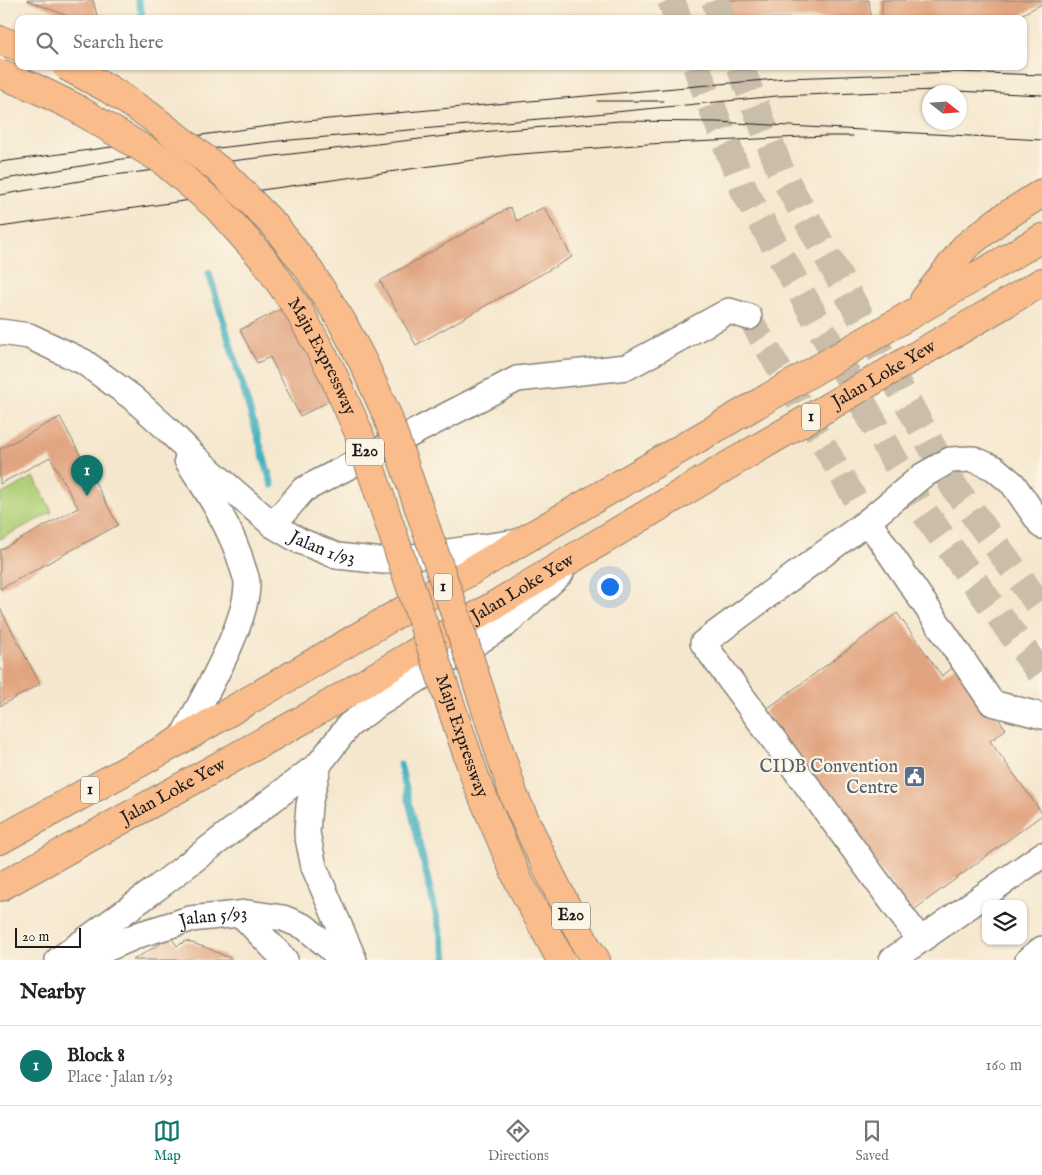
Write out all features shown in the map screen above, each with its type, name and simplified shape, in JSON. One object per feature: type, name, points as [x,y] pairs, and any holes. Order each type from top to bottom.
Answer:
[{"type":"highway","points":[[0,40],[15,46]]},
{"type":"highway","name":"Maju Expressway","points":[[74,70],[110,88],[150,116],[223,173],[275,226],[307,267],[341,320],[387,415],[452,604],[514,796],[548,870],[587,947],[596,960]]},
{"type":"highway","name":"Maju Expressway","points":[[0,74],[33,87],[74,107],[162,160],[216,206],[265,261],[298,310],[332,372],[358,432],[477,783],[518,880],[561,960]]},
{"type":"highway","points":[[915,311],[965,247],[998,221],[1042,193]]},
{"type":"highway","name":"1","points":[[0,840],[181,740],[1042,238]]},
{"type":"highway","name":"Jalan Loke Yew","points":[[0,887],[306,718],[730,464],[1042,282]]},
{"type":"street","points":[[272,525],[302,490],[517,379],[627,368],[729,311],[749,317]]},
{"type":"street","name":"Jalan 1/93","points":[[0,332],[29,336],[84,362],[133,398],[165,426],[198,460],[272,525],[298,540],[337,556],[384,561],[521,542]]},
{"type":"street","name":"Jalan 1/93","points":[[165,426],[202,484],[238,550],[247,582],[242,616],[181,740]]},
{"type":"street","points":[[920,940],[703,643],[868,521],[922,476],[950,460],[973,459],[994,468],[1013,484],[1042,526]]},
{"type":"street","points":[[868,521],[992,703],[1042,716]]},
{"type":"street","points":[[58,960],[157,888],[319,764],[349,725],[377,705],[505,625],[581,554]]},
{"type":"street","points":[[319,764],[309,804],[307,833],[314,867],[354,960]]},
{"type":"street","points":[[892,960],[1042,855]]},
{"type":"street","name":"Jalan 5/93","points":[[80,960],[141,934],[190,919],[248,913],[283,918],[305,927],[330,948],[340,960]]},
{"type":"street","points":[[241,914],[285,960]]},
{"type":"street","points":[[283,918],[320,960]]},
{"type":"street","points":[[1028,960],[1042,949]]},
{"type":"green space","points":[[34,477],[52,512],[0,539],[0,495]]},
{"type":"building","points":[[27,0],[93,0],[97,15],[65,15]]},
{"type":"building","points":[[716,0],[869,0],[871,15],[718,15]]},
{"type":"building","points":[[882,0],[1042,0],[1042,4],[1021,15],[882,15]]},
{"type":"building","points":[[510,207],[517,221],[544,207],[572,257],[416,345],[380,281]]},
{"type":"building","points":[[287,306],[334,399],[300,416],[270,357],[257,363],[240,330]]},
{"type":"building","points":[[60,417],[118,525],[0,589],[0,550],[78,508],[50,457],[0,484],[0,449]]},
{"type":"building","points":[[0,608],[40,684],[0,706]]},
{"type":"building","name":"CIDB Convention Centre","points":[[897,613],[942,676],[958,664],[1006,729],[990,741],[1042,813],[1042,815],[911,912],[764,711]]},
{"type":"building","points":[[171,937],[177,946],[186,941],[210,949],[233,960],[133,960]]},
{"type":"waterway","points":[[138,0],[142,14]]},
{"type":"waterway","points":[[209,273],[272,485]]},
{"type":"waterway","points":[[400,764],[447,960]]},
{"type":"tunnel","points":[[671,0],[677,15]]},
{"type":"tunnel","points":[[715,0],[721,15]]},
{"type":"tunnel","points":[[698,70],[745,192],[921,508],[1042,675]]},
{"type":"tunnel","points":[[742,70],[781,172],[954,487],[1042,609]]},
{"type":"tunnel","points":[[749,317],[868,521]]},
{"type":"tram line","points":[[0,162],[306,121],[787,78],[956,72],[1042,75]]},
{"type":"tram line","points":[[0,180],[122,159],[279,141],[575,116],[777,96],[936,90],[1042,95]]},
{"type":"tram line","points":[[597,101],[664,101]]},
{"type":"tram line","points":[[0,195],[114,175],[248,159],[480,132],[620,121],[717,122],[1042,140]]},
{"type":"tram line","points":[[0,227],[509,155],[648,144],[853,136]]},
{"type":"place","name":"Block 8","points":[[87,496]]},
{"type":"place","name":"CIDB Convention Centre","points":[[914,777]]}]
